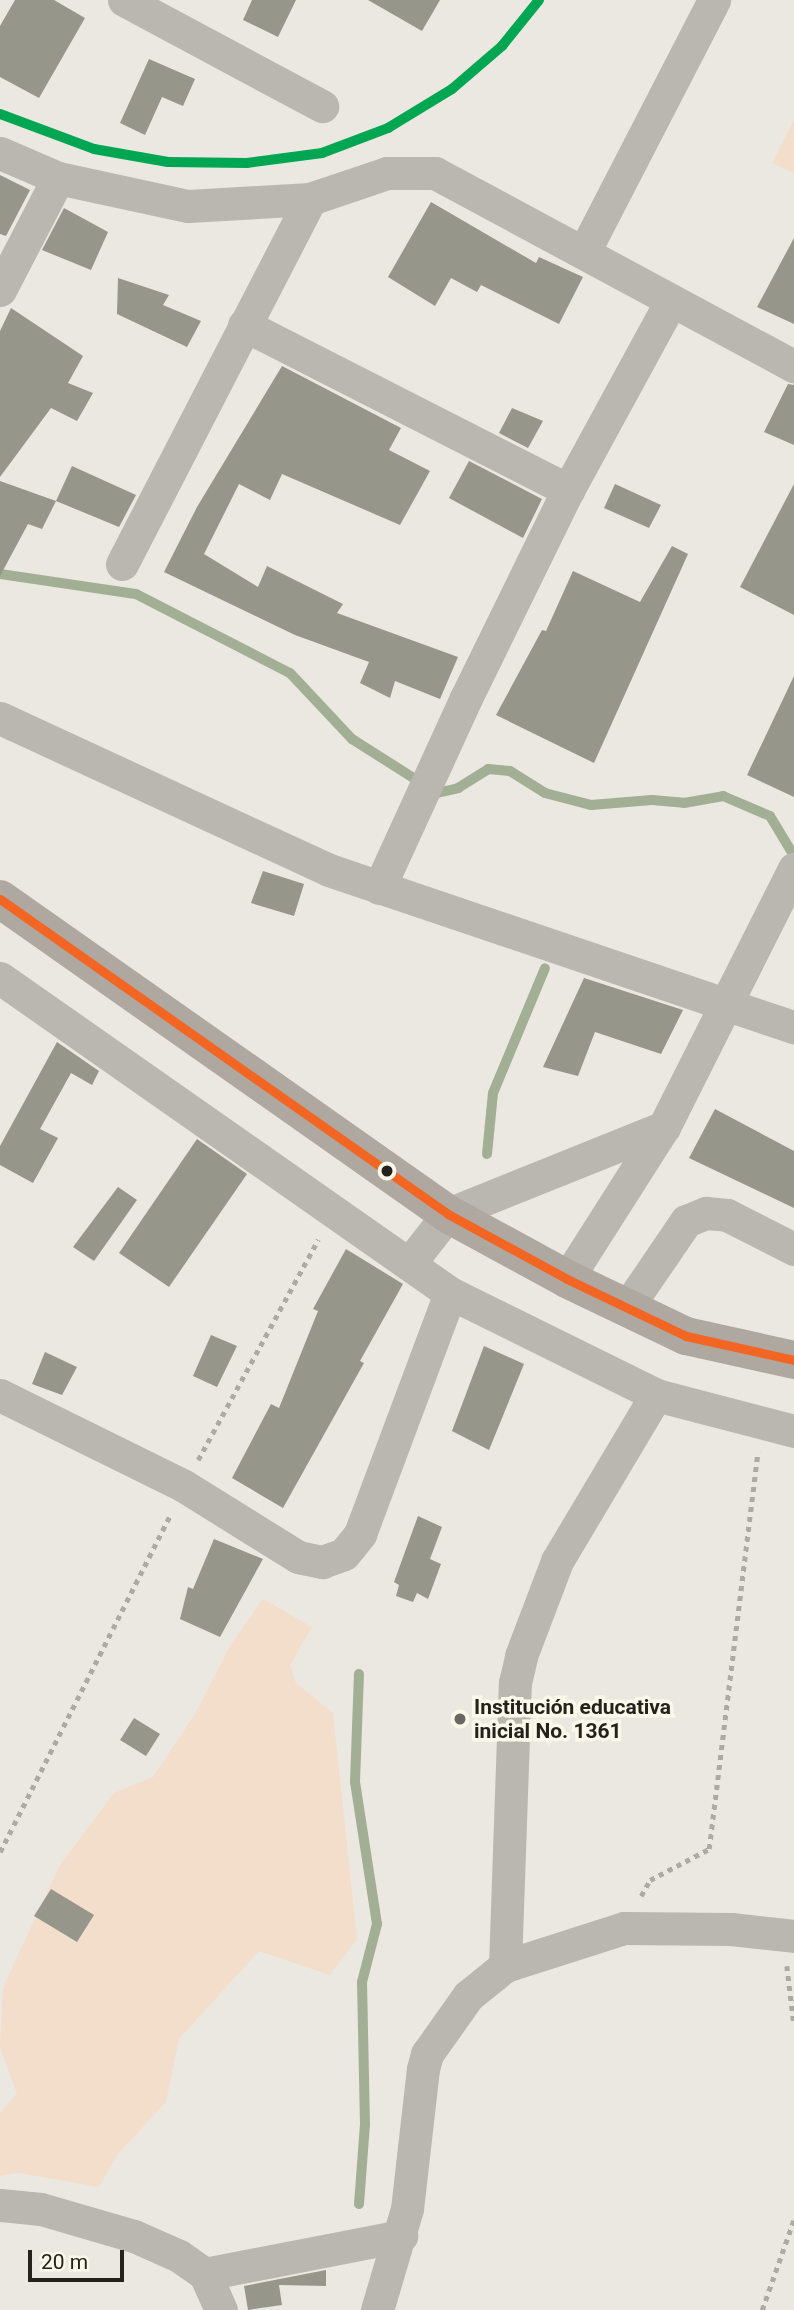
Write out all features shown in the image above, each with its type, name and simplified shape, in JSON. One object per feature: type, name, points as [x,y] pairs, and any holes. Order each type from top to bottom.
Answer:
[{"type":"highway","points":[[0,899],[448,1214],[567,1279],[686,1336],[794,1360]]},
{"type":"street","points":[[124,0],[168,10],[322,106]]},
{"type":"street","points":[[584,252],[714,0]]},
{"type":"street","points":[[0,153],[58,178],[188,206],[310,200],[387,173],[435,173],[584,252],[670,303],[794,366]]},
{"type":"street","points":[[0,290],[58,178]]},
{"type":"street","points":[[122,564],[310,200]]},
{"type":"street","points":[[379,887],[568,490],[670,303]]},
{"type":"street","points":[[244,326],[568,490]]},
{"type":"street","points":[[0,718],[329,870],[724,1006],[794,1027]]},
{"type":"street","points":[[567,1279],[664,1127],[794,869]]},
{"type":"street","points":[[0,978],[450,1293],[656,1395],[762,1426],[794,1431]]},
{"type":"street","points":[[409,1264],[448,1214],[664,1127]]},
{"type":"street","points":[[626,1309],[686,1221],[706,1213],[727,1215],[794,1249]]},
{"type":"street","points":[[0,1395],[184,1486],[298,1558],[322,1562],[344,1554],[360,1534],[450,1293]]},
{"type":"street","points":[[505,1966],[515,1684],[521,1656],[557,1561],[656,1395]]},
{"type":"street","points":[[377,2310],[401,2236],[427,2053],[457,2008],[505,1966],[624,1928],[731,1929],[789,1936]]},
{"type":"street","points":[[0,2205],[41,2209],[134,2236],[179,2256],[205,2274],[221,2310]]},
{"type":"street","points":[[205,2274],[401,2236]]},
{"type":"path","points":[[0,1852],[184,1486],[334,1212]]},
{"type":"path","points":[[624,1928],[650,1880],[709,1849],[762,1426]]},
{"type":"path","points":[[789,1936],[794,2024]]},
{"type":"path","points":[[762,2310],[794,2219]]},
{"type":"shaded area","points":[[794,120],[794,173],[772,163]]},
{"type":"shaded area","points":[[263,1599],[312,1627],[290,1665],[296,1683],[333,1713],[357,1939],[330,1975],[259,1951],[179,2039],[166,2102],[117,2155],[99,2187],[19,2173],[0,2176],[0,2113],[17,2094],[0,2047],[3,1987],[60,1865],[114,1793],[153,1777],[195,1714],[231,1644]]},
{"type":"building","points":[[15,0],[54,0],[85,18],[39,98],[0,77],[0,26]]},
{"type":"building","points":[[252,0],[296,0],[278,37],[243,20]]},
{"type":"building","points":[[368,0],[440,0],[422,31]]},
{"type":"building","points":[[149,59],[195,79],[183,106],[162,97],[145,135],[120,123]]},
{"type":"building","points":[[0,175],[30,190],[6,236],[0,234]]},
{"type":"building","points":[[431,202],[536,263],[539,257],[583,277],[559,324],[481,285],[477,292],[451,278],[435,306],[388,277]]},
{"type":"building","points":[[64,208],[108,232],[91,270],[42,250]]},
{"type":"building","points":[[794,238],[794,324],[757,307]]},
{"type":"building","points":[[118,278],[169,295],[163,305],[201,321],[187,347],[117,314]]},
{"type":"building","points":[[11,308],[83,356],[68,383],[93,393],[77,421],[51,408],[0,477],[0,331]]},
{"type":"building","points":[[282,366],[401,428],[389,450],[430,471],[400,525],[282,474],[270,500],[239,484],[204,554],[258,587],[267,566],[343,604],[337,613],[458,657],[440,699],[395,681],[390,698],[360,683],[369,662],[295,635],[164,572],[197,507]]},
{"type":"building","points":[[788,384],[794,385],[794,445],[764,432]]},
{"type":"building","points":[[512,408],[543,421],[528,448],[499,433]]},
{"type":"building","points":[[469,461],[542,499],[523,538],[449,498]]},
{"type":"building","points":[[72,466],[136,495],[119,527],[56,501]]},
{"type":"building","points":[[0,481],[56,501],[42,529],[28,524],[0,576]]},
{"type":"building","points":[[615,484],[661,505],[649,528],[604,508]]},
{"type":"building","points":[[794,484],[794,615],[740,587]]},
{"type":"building","points":[[672,546],[688,554],[594,763],[496,715],[542,630],[546,631],[573,571],[640,602]]},
{"type":"building","points":[[794,676],[794,797],[747,775]]},
{"type":"building","points":[[263,871],[304,884],[294,916],[251,903]]},
{"type":"building","points":[[584,978],[683,1010],[661,1054],[595,1032],[578,1076],[543,1067]]},
{"type":"building","points":[[57,1042],[99,1071],[92,1085],[71,1073],[40,1129],[58,1138],[33,1183],[0,1165],[0,1146]]},
{"type":"building","points":[[715,1109],[794,1151],[794,1208],[689,1158]]},
{"type":"building","points":[[197,1139],[247,1174],[169,1287],[119,1253]]},
{"type":"building","points":[[118,1187],[137,1200],[94,1261],[73,1247]]},
{"type":"building","points":[[346,1249],[403,1284],[360,1361],[364,1363],[283,1508],[232,1478],[271,1404],[279,1408],[318,1311],[313,1309]]},
{"type":"building","points":[[211,1335],[237,1346],[217,1387],[193,1376]]},
{"type":"building","points":[[484,1346],[524,1364],[489,1450],[452,1431]]},
{"type":"building","points":[[45,1352],[77,1367],[62,1395],[32,1384]]},
{"type":"building","points":[[418,1516],[442,1527],[430,1559],[441,1564],[428,1599],[417,1593],[413,1602],[396,1596],[399,1585],[394,1582]]},
{"type":"building","points":[[214,1539],[263,1559],[220,1637],[180,1619],[188,1587],[193,1589]]},
{"type":"building","points":[[134,1718],[160,1734],[146,1756],[120,1740]]},
{"type":"building","points":[[51,1889],[94,1915],[77,1942],[34,1916]]},
{"type":"building","points":[[326,2270],[326,2286],[279,2285],[282,2305],[248,2310],[244,2286]]},
{"type":"waterway","points":[[0,574],[136,594],[290,673],[352,739],[437,793],[458,788],[488,769],[510,771],[545,793],[591,805],[652,800],[684,803],[723,796],[770,816],[794,856]]},
{"type":"waterway","points":[[487,1154],[493,1093],[545,968]]},
{"type":"waterway","points":[[359,1674],[355,1782],[377,1924],[362,1982],[365,2125],[359,2204]]},
{"type":"transit line","points":[[0,114],[94,149],[168,162],[247,163],[322,153],[388,128],[452,89],[502,46],[539,0]]},
{"type":"transit line","points":[[0,899],[448,1214],[567,1279],[686,1336],[794,1360]]},
{"type":"place","name":"Institución educativa inicial No. 1361","points":[[460,1719]]}]
